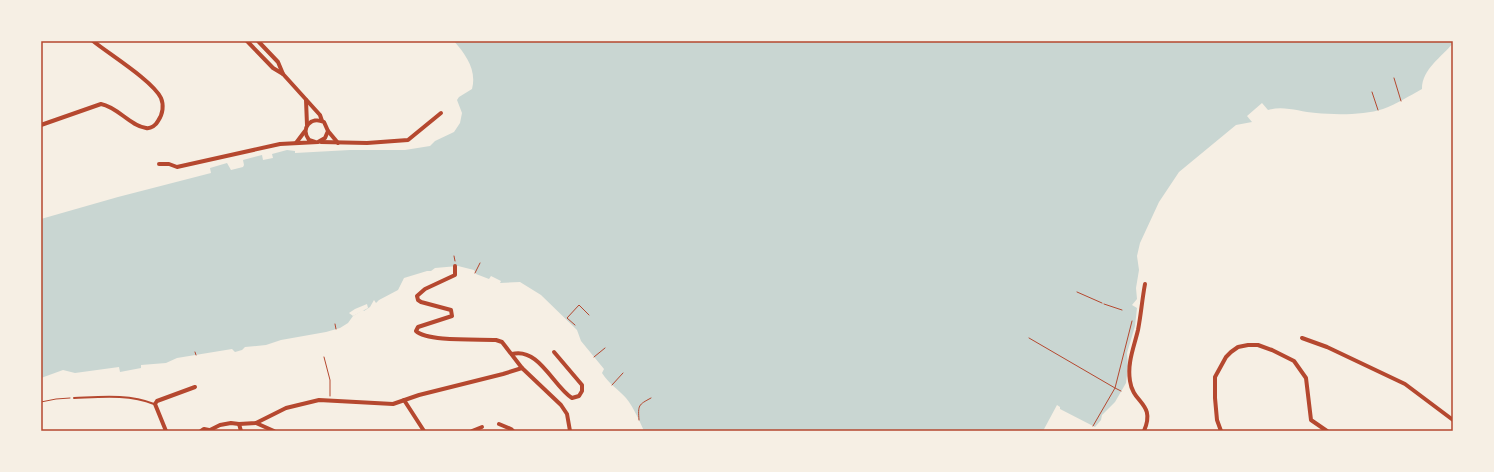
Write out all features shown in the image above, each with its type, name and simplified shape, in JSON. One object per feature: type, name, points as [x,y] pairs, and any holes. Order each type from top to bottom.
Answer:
[{"type":"street","points":[[41,125],[101,104],[107,105],[140,127],[152,127],[160,119],[163,105],[159,94],[142,77],[93,41]]},
{"type":"street","points":[[247,41],[272,68],[283,74]]},
{"type":"street","points":[[258,41],[278,62],[283,74],[320,115],[328,131],[338,143]]},
{"type":"street","points":[[296,143],[305,131],[307,125],[306,100]]},
{"type":"street","points":[[158,164],[169,164],[177,167],[280,144],[317,142],[367,143],[408,140],[441,113]]},
{"type":"street","points":[[307,125],[313,120],[322,121]]},
{"type":"street","points":[[305,131],[307,137],[317,142]]},
{"type":"street","points":[[317,142],[325,138],[328,131]]},
{"type":"street","points":[[455,266],[454,275],[425,289],[417,296],[418,300],[421,302],[451,310],[452,316],[418,327],[416,331],[419,334],[432,338],[496,340],[502,342],[522,368],[561,405],[567,414],[570,431]]},
{"type":"street","points":[[1144,284],[1138,331],[1130,356],[1130,381],[1132,389],[1147,410],[1147,422],[1144,431]]},
{"type":"street","points":[[1302,338],[1327,347],[1405,384],[1453,420]]},
{"type":"street","points":[[1221,431],[1217,420],[1215,377],[1231,352],[1238,347],[1258,345],[1294,361],[1306,378],[1311,420],[1327,431]]},
{"type":"street","points":[[512,354],[517,352],[529,355],[566,394],[572,398],[579,396],[582,391],[582,386],[554,352]]},
{"type":"street","points":[[201,431],[204,429],[209,431],[231,423],[256,423],[286,408],[319,400],[393,404],[419,395],[522,368]]},
{"type":"street","points":[[166,431],[156,404],[159,399],[194,387]]},
{"type":"street","points":[[404,400],[424,431]]},
{"type":"street","points":[[256,423],[274,431]]},
{"type":"street","points":[[239,424],[241,431]]},
{"type":"street","points":[[499,424],[513,431]]},
{"type":"street","points":[[472,431],[482,427]]},
{"type":"lane","points":[[74,398],[124,397],[156,404]]},
{"type":"path","points":[[1394,78],[1401,101]]},
{"type":"path","points":[[1372,92],[1378,110]]},
{"type":"path","points":[[475,273],[480,263]]},
{"type":"path","points":[[1077,292],[1102,303]]},
{"type":"path","points":[[1104,304],[1122,310]]},
{"type":"path","points":[[575,326],[567,318],[579,305],[589,315]]},
{"type":"path","points":[[1093,426],[1115,388],[1132,321]]},
{"type":"path","points":[[335,324],[336,329]]},
{"type":"path","points":[[1029,338],[1121,392]]},
{"type":"path","points":[[594,357],[605,348]]},
{"type":"path","points":[[324,356],[330,380],[330,400]]},
{"type":"path","points":[[612,385],[623,373]]},
{"type":"path","points":[[41,402],[74,398]]},
{"type":"path","points":[[639,420],[638,408],[640,404],[651,398]]},
{"type":"shaded area","points":[[454,41],[1453,41],[1453,43],[1429,69],[1425,75],[1422,89],[1393,105],[1376,111],[1341,114],[1316,113],[1286,108],[1268,110],[1262,103],[1247,116],[1252,122],[1236,125],[1179,172],[1159,202],[1140,243],[1137,256],[1139,270],[1136,288],[1137,299],[1132,305],[1137,308],[1135,326],[1127,353],[1128,366],[1126,383],[1115,402],[1102,415],[1101,420],[1095,427],[1060,409],[1057,405],[1043,431],[644,431],[629,402],[604,377],[602,373],[604,369],[581,341],[577,330],[541,295],[520,282],[500,283],[501,281],[491,276],[489,279],[476,274],[474,270],[458,266],[435,268],[431,271],[404,278],[398,290],[376,303],[374,300],[370,307],[353,316],[348,323],[340,328],[326,332],[281,340],[266,345],[245,347],[242,350],[235,352],[232,349],[177,358],[166,363],[141,365],[141,368],[120,372],[119,367],[75,373],[63,370],[41,378],[41,219],[211,173],[210,168],[227,163],[231,170],[243,167],[243,160],[262,155],[263,160],[273,158],[272,154],[287,150],[295,151],[295,153],[350,150],[405,150],[430,146],[435,141],[454,132],[460,123],[462,113],[457,100],[459,97],[472,89],[472,69],[463,52]]},
{"type":"pier","points":[[367,304],[368,308],[353,316],[349,313],[355,309]]}]
